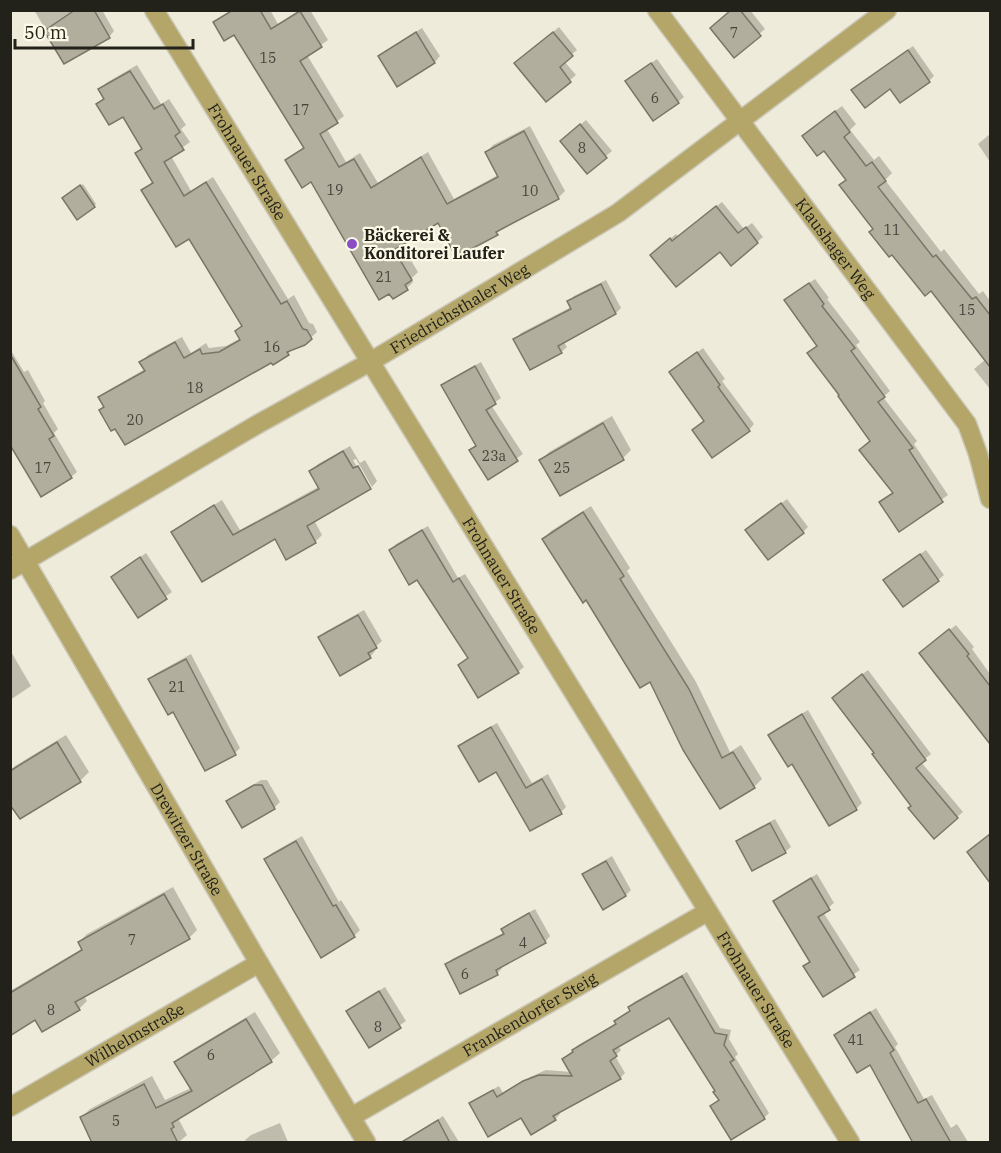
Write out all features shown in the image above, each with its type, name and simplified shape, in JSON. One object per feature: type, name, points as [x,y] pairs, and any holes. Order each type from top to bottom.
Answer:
[{"type":"street","name":"Frohnauer Straße","points":[[154,10],[850,1143]]},
{"type":"street","name":"Klaushager Weg","points":[[657,10],[967,424],[984,453],[990,499]]},
{"type":"street","name":"Friedrichsthaler Weg","points":[[18,566],[258,424],[370,362],[618,213],[887,10]]},
{"type":"street","name":"Drewitzer Straße","points":[[10,535],[18,566],[366,1143]]},
{"type":"street","name":"Frankendorfer Steig","points":[[351,1117],[707,912]]},
{"type":"street","name":"Wilhelmstraße","points":[[10,1107],[259,963]]},
{"type":"building","points":[[75,10],[94,10],[110,38],[64,64],[44,31]]},
{"type":"building","points":[[233,10],[260,10],[271,29],[300,11],[322,47],[300,61],[338,123],[320,134],[339,167],[354,159],[371,188],[421,157],[447,204],[498,177],[485,152],[524,131],[559,199],[496,232],[498,235],[456,257],[438,223],[394,250],[412,280],[405,285],[408,290],[393,299],[389,294],[379,300],[311,182],[302,188],[285,160],[304,148],[234,35],[224,41],[213,22]]},
{"type":"building","points":[[731,10],[740,10],[761,36],[734,58],[710,28]]},
{"type":"building","points":[[416,32],[435,63],[397,87],[378,56]]},
{"type":"building","points":[[553,32],[573,56],[560,67],[571,82],[546,102],[514,63]]},
{"type":"building","points":[[908,50],[930,82],[900,103],[890,89],[865,108],[851,90]]},
{"type":"building","points":[[651,63],[679,103],[653,121],[625,81]]},
{"type":"building","points":[[130,71],[154,109],[163,104],[180,132],[175,136],[184,150],[164,162],[184,196],[206,182],[281,304],[287,301],[303,329],[307,330],[312,339],[305,345],[287,352],[289,355],[273,365],[271,363],[125,445],[115,429],[111,431],[99,410],[104,407],[98,397],[145,371],[139,362],[175,342],[184,358],[200,349],[202,354],[219,352],[240,340],[235,331],[242,326],[189,239],[176,247],[141,190],[153,183],[135,153],[142,149],[123,117],[109,125],[96,104],[104,99],[98,89]]},
{"type":"building","points":[[835,111],[850,132],[844,137],[866,166],[872,162],[886,181],[878,187],[933,257],[936,255],[972,299],[976,297],[990,315],[990,367],[931,291],[925,296],[892,255],[889,257],[869,232],[873,229],[839,185],[846,180],[824,151],[817,156],[802,136]]},
{"type":"building","points":[[580,124],[607,158],[587,174],[560,141]]},
{"type":"building","points":[[80,185],[95,207],[77,220],[62,198]]},
{"type":"building","points":[[716,206],[738,233],[746,227],[758,243],[731,266],[720,252],[676,287],[650,255],[670,238],[672,241]]},
{"type":"building","points":[[809,283],[824,304],[822,306],[855,348],[851,351],[885,397],[878,402],[913,448],[909,450],[943,502],[899,532],[879,502],[893,493],[859,450],[870,441],[807,353],[817,346],[784,300]]},
{"type":"building","points":[[601,284],[616,314],[558,346],[562,353],[530,370],[513,339],[571,309],[567,301]]},
{"type":"building","points":[[697,352],[720,385],[718,387],[750,431],[712,458],[692,430],[704,421],[669,372]]},
{"type":"building","points":[[10,354],[41,407],[38,409],[54,436],[49,439],[72,478],[41,497],[10,445]]},
{"type":"building","points":[[475,366],[496,404],[486,410],[518,461],[488,480],[469,450],[476,446],[441,385]]},
{"type":"building","points":[[603,423],[624,460],[560,496],[539,460]]},
{"type":"building","points":[[343,451],[353,468],[358,466],[371,489],[307,526],[316,543],[286,560],[275,539],[202,582],[171,532],[214,505],[233,535],[319,489],[309,471]]},
{"type":"building","points":[[781,503],[804,533],[768,560],[745,530]]},
{"type":"building","points":[[583,512],[624,576],[620,579],[689,689],[722,758],[733,752],[755,788],[720,809],[683,750],[650,682],[640,688],[586,600],[583,603],[542,539]]},
{"type":"building","points":[[422,530],[453,582],[459,578],[519,673],[478,698],[458,665],[468,658],[417,580],[409,585],[389,550]]},
{"type":"building","points":[[920,554],[939,581],[903,607],[883,580]]},
{"type":"building","points":[[140,557],[167,599],[138,618],[111,577]]},
{"type":"building","points":[[358,615],[377,648],[368,653],[371,658],[340,676],[318,637]]},
{"type":"building","points":[[949,629],[990,686],[990,744],[919,653]]},
{"type":"building","points":[[186,659],[236,755],[205,771],[173,712],[168,715],[148,679]]},
{"type":"building","points":[[862,674],[926,760],[916,768],[958,818],[934,839],[908,808],[911,806],[832,698]]},
{"type":"building","points":[[802,714],[857,810],[829,826],[792,764],[788,767],[768,735]]},
{"type":"building","points":[[491,727],[526,788],[542,779],[562,814],[530,831],[496,772],[479,782],[458,746]]},
{"type":"building","points":[[57,742],[81,782],[20,819],[10,805],[10,771]]},
{"type":"building","points":[[254,785],[262,785],[275,809],[242,828],[226,801]]},
{"type":"building","points":[[770,823],[786,853],[752,871],[736,841]]},
{"type":"building","points":[[990,834],[990,883],[967,852]]},
{"type":"building","points":[[296,841],[333,906],[336,905],[355,937],[321,958],[264,859]]},
{"type":"building","points":[[606,861],[626,896],[603,910],[582,874]]},
{"type":"building","points":[[811,878],[830,910],[818,917],[855,977],[823,997],[803,966],[810,962],[773,901]]},
{"type":"building","points":[[164,894],[190,939],[75,1002],[80,1010],[42,1032],[35,1020],[10,1036],[10,993],[82,950],[78,942]]},
{"type":"building","points":[[529,913],[546,943],[496,970],[498,975],[460,994],[445,964],[504,934],[501,929]]},
{"type":"building","points":[[682,976],[715,1033],[727,1035],[724,1045],[734,1060],[730,1062],[765,1119],[731,1140],[710,1106],[719,1100],[713,1092],[715,1091],[669,1018],[613,1050],[617,1056],[610,1061],[621,1079],[553,1116],[556,1120],[531,1135],[521,1118],[488,1137],[469,1103],[493,1090],[497,1097],[523,1081],[539,1075],[572,1076],[562,1059],[573,1052],[572,1050],[616,1024],[614,1021],[630,1011],[628,1007]]},
{"type":"building","points":[[379,991],[401,1028],[369,1048],[346,1011]]},
{"type":"building","points":[[870,1012],[894,1050],[890,1053],[918,1103],[926,1099],[951,1143],[913,1143],[870,1065],[857,1073],[834,1035]]},
{"type":"building","points":[[246,1019],[272,1062],[172,1123],[174,1127],[171,1129],[178,1143],[92,1143],[80,1117],[144,1084],[156,1108],[192,1091],[174,1062]]},
{"type":"building","points":[[438,1120],[450,1143],[400,1143]]},
{"type":"place","name":"Bäckerei & Konditorei Laufer","points":[[352,244]]}]
